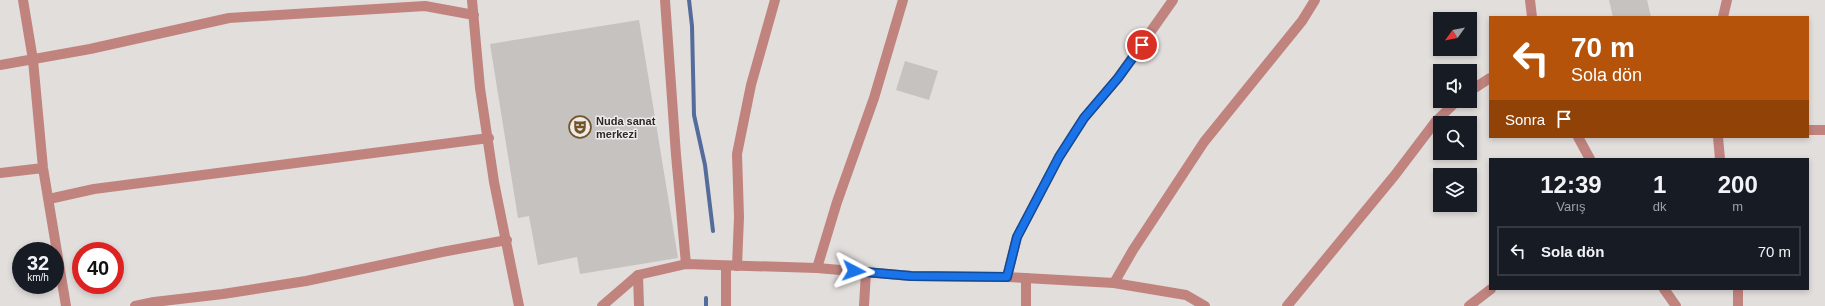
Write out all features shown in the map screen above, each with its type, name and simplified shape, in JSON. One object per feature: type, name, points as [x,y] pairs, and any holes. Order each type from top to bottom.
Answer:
[{"type":"street","points":[[24,0],[33,60],[43,168],[66,306]]},
{"type":"street","points":[[472,0],[480,88],[494,182],[507,240],[519,306]]},
{"type":"street","points":[[665,0],[676,155],[686,264]]},
{"type":"street","points":[[737,266],[739,217],[737,154],[751,86],[775,0]]},
{"type":"street","points":[[817,268],[837,202],[874,98],[903,0]]},
{"type":"street","points":[[1007,277],[1017,237],[1059,157],[1084,118],[1118,78],[1173,0]]},
{"type":"street","points":[[1114,283],[1133,250],[1204,142],[1302,21],[1315,0]]},
{"type":"street","points":[[1530,0],[1532,16]]},
{"type":"street","points":[[1723,16],[1727,0]]},
{"type":"street","points":[[0,65],[33,60],[229,18],[425,6],[474,15]]},
{"type":"street","points":[[1477,86],[1489,79]]},
{"type":"street","points":[[1287,306],[1395,175],[1436,121],[1450,108]]},
{"type":"street","points":[[1809,130],[1825,130]]},
{"type":"street","points":[[49,199],[94,189],[488,138]]},
{"type":"street","points":[[1579,138],[1589,158]]},
{"type":"street","points":[[1718,138],[1720,158]]},
{"type":"street","points":[[0,173],[43,168]]},
{"type":"street","points":[[135,306],[306,281],[442,252],[507,240]]},
{"type":"street","points":[[602,306],[638,275],[686,264],[817,268],[911,276],[1007,277],[1114,283],[1186,295],[1205,306]]},
{"type":"street","points":[[726,266],[726,306]]},
{"type":"street","points":[[864,306],[866,272]]},
{"type":"street","points":[[638,275],[638,306]]},
{"type":"street","points":[[1026,278],[1026,306]]},
{"type":"street","points":[[1469,306],[1490,290]]},
{"type":"street","points":[[1665,290],[1676,306]]},
{"type":"street","points":[[1738,290],[1738,306]]},
{"type":"building","points":[[1609,0],[1647,0],[1651,16],[1613,16]]},
{"type":"building","name":"Nuda sanat merkezi","points":[[639,20],[678,258],[580,274],[577,257],[538,265],[529,216],[518,218],[490,44]]},
{"type":"building","points":[[905,61],[938,71],[929,100],[896,90]]},
{"type":"waterway","points":[[689,0],[692,26],[694,115],[705,165],[713,231]]},
{"type":"waterway","points":[[706,298],[706,306]]},
{"type":"place","name":"Nuda sanat merkezi","points":[[580,127]]},
{"type":"route","points":[[854,271],[911,276],[1007,277],[1017,237],[1059,157],[1084,118],[1118,78],[1142,45]]}]
